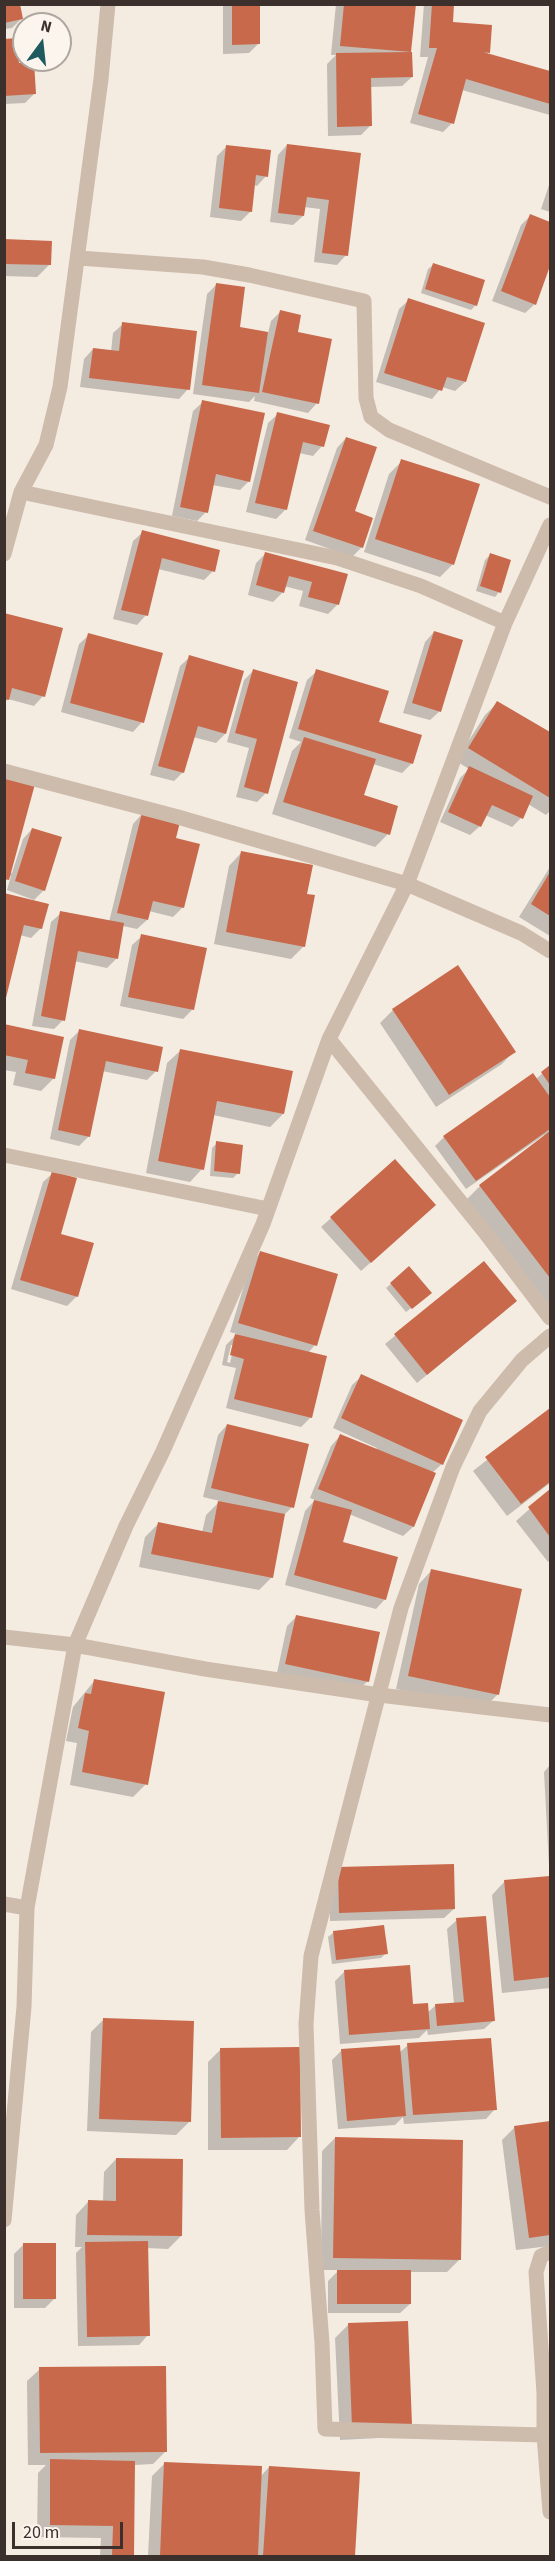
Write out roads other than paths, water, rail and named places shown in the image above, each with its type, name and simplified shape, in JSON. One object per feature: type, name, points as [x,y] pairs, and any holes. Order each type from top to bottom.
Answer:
[{"type":"street","points":[[4,554],[21,492],[45,445],[58,397],[79,258],[108,4]]},
{"type":"street","points":[[79,258],[203,267],[364,301],[366,398],[371,417],[389,430],[550,497]]},
{"type":"street","points":[[21,492],[337,558],[421,586],[505,623]]},
{"type":"street","points":[[4,2220],[9,2126],[24,2007],[27,1908],[75,1645],[268,1209],[329,1039],[407,884],[505,623],[550,525]]},
{"type":"street","points":[[4,771],[178,817],[407,884],[521,933],[550,951]]},
{"type":"street","points":[[329,1039],[484,1231],[550,1318]]},
{"type":"street","points":[[4,1155],[268,1209]]},
{"type":"street","points":[[544,2435],[330,2430],[323,2424],[322,2343],[312,2210],[307,2036],[310,1956],[401,1608],[458,1457],[480,1411],[522,1360],[550,1336]]},
{"type":"street","points":[[4,1637],[75,1645],[205,1669],[380,1695],[550,1715]]},
{"type":"street","points":[[4,1904],[27,1908]]},
{"type":"street","points":[[550,2252],[541,2256],[536,2272],[547,2392],[544,2435],[550,2512]]}]
